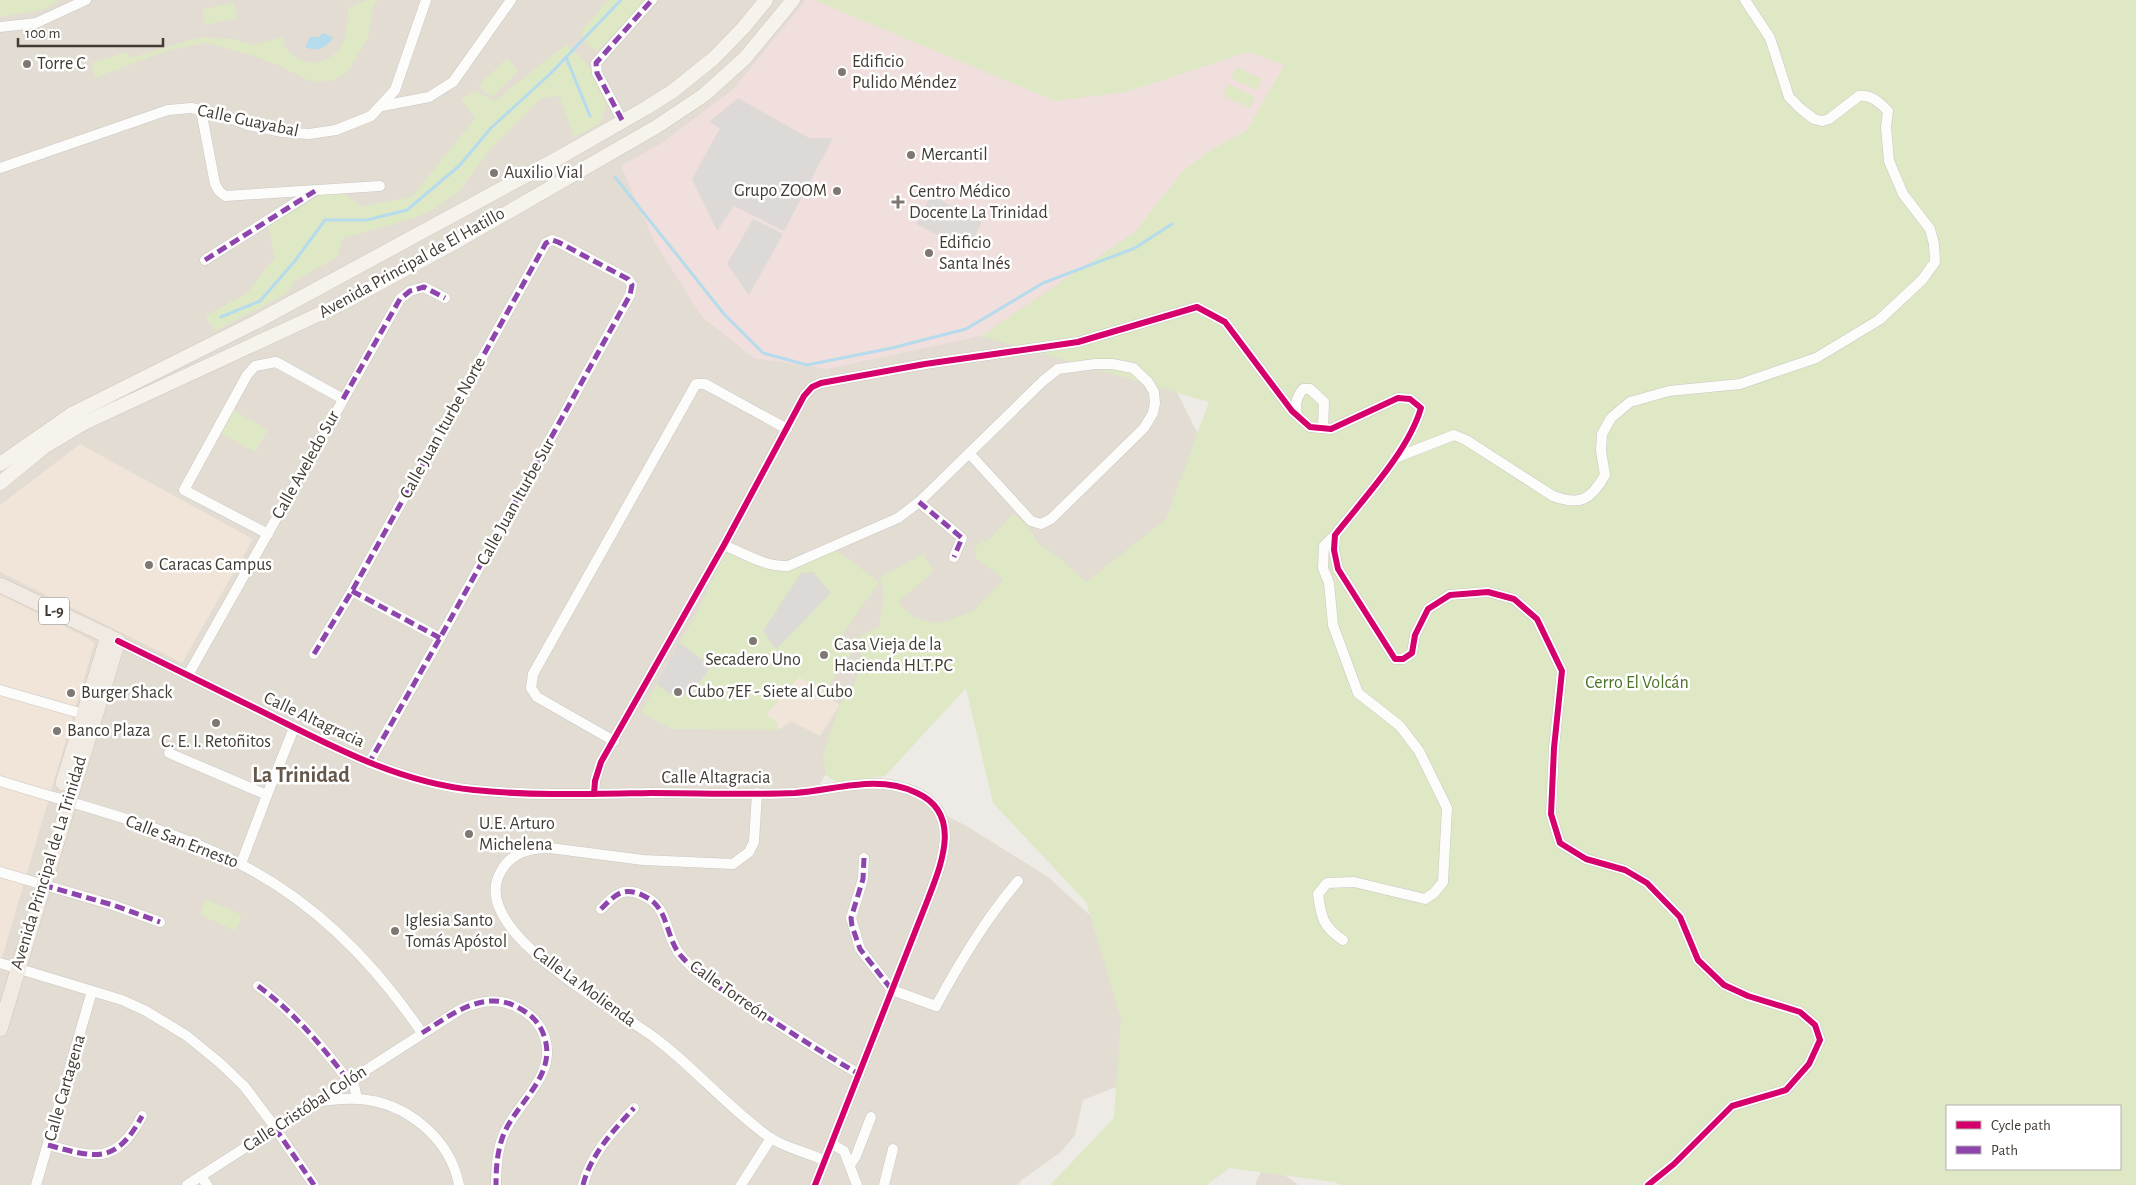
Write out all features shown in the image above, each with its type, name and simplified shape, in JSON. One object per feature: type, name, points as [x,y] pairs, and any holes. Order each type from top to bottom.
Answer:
[{"type":"main road","name":"Avenida Principal de El Hatillo","points":[[0,464],[72,414],[256,322],[562,156],[673,91],[695,75],[744,27],[766,0]]},
{"type":"main road","name":"Avenida Principal de El Hatillo","points":[[0,482],[44,447],[84,423],[339,305],[456,242],[656,127],[704,95],[745,58],[793,0]]},
{"type":"main road","name":"L-9","points":[[0,585],[113,639]]},
{"type":"main road","name":"Avenida Principal de La Trinidad","points":[[0,993],[38,883],[113,639]]},
{"type":"main road","name":"Avenida Principal de La Trinidad","points":[[0,1029],[8,966]]},
{"type":"street","points":[[0,28],[36,23],[86,0]]},
{"type":"street","name":"Calle Guayabal","points":[[0,168],[168,110],[191,108],[220,114],[248,125],[282,132],[309,134],[336,130],[372,116],[396,90],[426,0]]},
{"type":"street","points":[[382,106],[429,97],[453,82],[511,0]]},
{"type":"street","points":[[624,120],[596,63],[652,0]]},
{"type":"street","points":[[1395,458],[1454,435],[1466,440],[1553,496],[1569,502],[1583,499],[1597,490],[1605,476],[1601,451],[1602,434],[1611,418],[1630,402],[1669,391],[1740,384],[1816,358],[1880,320],[1922,280],[1935,262],[1934,244],[1930,229],[1903,194],[1889,161],[1886,127],[1888,110],[1878,101],[1864,95],[1859,96],[1829,119],[1822,121],[1814,119],[1789,97],[1770,38],[1745,0]]},
{"type":"street","points":[[201,110],[215,184],[225,196],[380,186]]},
{"type":"street","points":[[205,260],[316,190]]},
{"type":"street","name":"Calle Juan Iturbe Norte","points":[[314,654],[352,591],[546,242],[552,240],[589,258]]},
{"type":"street","name":"Calle Juan Iturbe Sur","points":[[369,762],[630,295],[632,286],[628,279],[589,258]]},
{"type":"street","name":"Calle Aveledo Sur","points":[[188,675],[400,299],[410,291],[424,287],[445,298]]},
{"type":"street","points":[[594,794],[595,781],[601,762],[724,545],[804,396],[812,387],[821,383],[925,364],[1078,342],[1197,307],[1225,322],[1297,415],[1310,427],[1331,429],[1398,398],[1410,399],[1421,408],[1416,424],[1395,458],[1335,535],[1324,546],[1324,568],[1329,583],[1333,625],[1358,693],[1400,726],[1419,751],[1447,808],[1443,882],[1434,893],[1425,898],[1354,882],[1327,883],[1318,894],[1320,912],[1329,931],[1343,940]]},
{"type":"street","points":[[268,534],[184,490],[247,375],[255,366],[276,362],[343,399]]},
{"type":"street","points":[[724,545],[768,564],[788,566],[898,518],[919,502],[969,453],[1043,381],[1058,369],[1095,364],[1122,364],[1141,374],[1154,392],[1153,413],[1144,428],[1051,520],[1041,524],[1031,522],[969,453]]},
{"type":"street","points":[[614,741],[537,697],[530,688],[533,674],[696,384],[705,384],[787,429]]},
{"type":"street","points":[[1297,415],[1295,405],[1298,396],[1303,389],[1310,390],[1324,402],[1323,428]]},
{"type":"street","points":[[919,502],[962,538],[954,557]]},
{"type":"street","points":[[1335,535],[1334,550],[1338,569],[1395,659],[1403,659],[1412,653],[1416,635],[1428,609],[1450,595],[1488,592],[1514,599],[1536,619],[1562,671],[1554,748],[1551,814],[1560,843],[1586,859],[1624,870],[1646,883],[1680,917],[1698,960],[1724,985],[1748,996],[1800,1012],[1816,1025],[1820,1040],[1809,1064],[1786,1090],[1732,1106],[1674,1164],[1648,1185]]},
{"type":"street","points":[[352,591],[440,638]]},
{"type":"street","name":"Calle Altagracia","points":[[113,639],[294,728],[388,771],[473,790],[529,794],[797,793],[859,784],[890,784],[919,794],[930,801],[937,809],[944,828],[944,853],[815,1185]]},
{"type":"street","points":[[0,690],[88,716]]},
{"type":"street","points":[[241,864],[294,728]]},
{"type":"street","points":[[168,753],[267,795]]},
{"type":"street","name":"Calle San Ernesto","points":[[0,781],[174,835],[241,864],[274,885],[330,926],[370,966],[398,998],[422,1033]]},
{"type":"street","name":"Calle La Molienda","points":[[757,793],[754,842],[750,852],[733,864],[644,860],[550,848],[536,848],[525,850],[507,861],[494,886],[497,905],[503,917],[537,956],[656,1039],[771,1138],[825,1161]]},
{"type":"street","points":[[864,858],[863,879],[851,918],[860,949],[892,990],[936,1006],[960,960],[979,931],[1018,881]]},
{"type":"street","points":[[0,872],[113,905],[160,922]]},
{"type":"street","name":"Calle Torreón","points":[[601,909],[616,894],[626,890],[646,896],[660,910],[681,957],[694,968],[732,996],[859,1074]]},
{"type":"street","points":[[8,966],[122,1000],[146,1011],[196,1043],[236,1078],[275,1128],[314,1185]]},
{"type":"street","points":[[258,986],[281,1002],[307,1028],[354,1085],[354,1099]]},
{"type":"street","name":"Calle Cartagena","points":[[36,1185],[92,991]]},
{"type":"street","name":"Calle Cristóbal Colón","points":[[187,1185],[204,1181],[275,1128],[461,1009],[488,1001],[497,1001],[515,1005],[530,1014],[541,1027],[547,1043],[546,1063],[542,1074],[503,1136],[497,1159],[496,1185]]},
{"type":"street","points":[[319,1101],[354,1099],[375,1101],[391,1106],[420,1122],[441,1142],[454,1167],[460,1185]]},
{"type":"street","points":[[583,1185],[586,1173],[601,1146],[634,1108]]},
{"type":"street","points":[[48,1145],[86,1155],[98,1155],[109,1152],[127,1140],[142,1116]]},
{"type":"street","points":[[850,1165],[856,1156],[871,1117]]},
{"type":"street","points":[[741,1185],[771,1138]]},
{"type":"street","points":[[832,1144],[844,1151],[857,1185]]},
{"type":"street","points":[[884,1185],[893,1149]]},
{"type":"shaded area","points":[[0,0],[1098,0],[1144,327],[1196,430],[1215,449],[1250,587],[854,724],[819,786],[886,783],[970,828],[1048,877],[1127,949],[1124,1084],[1083,1100],[1075,1135],[1061,1152],[1017,1185],[0,1185],[0,964],[94,644],[91,640],[0,595]]},
{"type":"shaded area","name":"Centro Médico Docente La Trinidad","points":[[806,0],[814,0],[1126,92],[1248,52],[1284,65],[1247,130],[1206,153],[1183,171],[1134,233],[981,336],[827,369],[754,358],[702,317],[654,241],[621,166],[662,143],[733,89]]},
{"type":"shaded area","points":[[738,98],[809,138],[833,138],[784,231],[734,206],[717,231],[692,179],[720,128],[709,122]]},
{"type":"shaded area","points":[[931,195],[982,222],[970,245],[952,236],[949,241],[916,224]]},
{"type":"shaded area","points":[[753,219],[783,234],[749,295],[727,264]]},
{"type":"shaded area","points":[[80,444],[253,539],[182,663],[0,572],[0,505]]},
{"type":"shaded area","points":[[813,572],[831,593],[776,649],[763,631],[801,573]]},
{"type":"shaded area","points":[[0,595],[91,640],[94,644],[0,964]]},
{"type":"shaded area","points":[[679,643],[711,666],[689,697],[676,688],[670,695],[657,684]]},
{"type":"shaded area","points":[[799,676],[840,705],[820,736],[791,721],[779,730],[776,722],[766,715]]},
{"type":"shaded area","points":[[1266,1161],[1298,1185],[1255,1185]]},
{"type":"green space","points":[[0,0],[57,0],[58,2],[41,10],[0,17]]},
{"type":"green space","points":[[368,0],[377,0],[373,7],[368,39],[347,72],[334,80],[315,82],[254,56],[207,43],[169,50],[95,78],[92,63],[126,52],[130,58],[200,37],[232,39],[254,45],[282,37],[288,51],[301,60],[316,62],[324,60],[341,46],[347,27],[348,8]]},
{"type":"green space","points":[[608,0],[645,0],[598,51],[586,44],[581,32]]},
{"type":"green space","name":"Cerro El Volcán","points":[[814,0],[2136,0],[2136,1185],[1340,1185],[1335,1182],[1229,1168],[1207,1185],[1050,1185],[1114,1118],[1121,1018],[1086,902],[993,803],[966,688],[885,776],[836,782],[826,775],[823,754],[840,705],[855,682],[862,657],[858,637],[878,627],[883,596],[883,589],[879,578],[923,554],[934,571],[898,602],[913,617],[929,622],[944,622],[973,611],[1004,579],[977,559],[974,551],[981,539],[986,543],[1013,514],[1027,524],[1038,543],[1063,561],[1086,582],[1166,519],[1209,402],[981,336],[1134,233],[1183,171],[1206,153],[1247,130],[1284,65],[1248,52],[1126,92],[1055,101]]},
{"type":"green space","points":[[234,2],[238,18],[205,25],[202,10]]},
{"type":"green space","points":[[566,45],[588,65],[604,91],[605,110],[598,124],[574,137],[559,96],[541,98],[491,148],[460,191],[431,211],[411,219],[343,238],[337,257],[295,281],[286,294],[215,331],[205,316],[247,293],[275,257],[268,226],[334,187],[361,206],[412,197],[475,118],[461,99],[475,91],[494,101]]},
{"type":"green space","points":[[507,58],[519,71],[491,98],[479,85]]},
{"type":"green space","points":[[1236,67],[1262,79],[1257,90],[1231,78]]},
{"type":"green space","points":[[1228,84],[1255,97],[1250,108],[1223,96]]},
{"type":"green space","points":[[233,410],[268,430],[255,452],[220,433]]},
{"type":"green space","points":[[727,549],[777,571],[836,550],[879,582],[840,638],[855,648],[823,694],[799,677],[766,715],[776,722],[779,730],[672,729],[641,713],[697,612]]},
{"type":"green space","points":[[206,899],[242,915],[236,931],[200,915]]},
{"type":"water","points":[[324,33],[333,38],[327,44],[317,49],[305,47],[310,37],[318,37]]},
{"type":"waterway","points":[[221,317],[260,301],[294,262],[325,220],[367,220],[407,210],[459,166],[491,128],[551,73],[621,0]]},
{"type":"waterway","points":[[566,57],[590,116]]},
{"type":"waterway","points":[[615,177],[724,314],[763,353],[807,365],[892,348],[966,329],[1043,283],[1135,248],[1172,224]]},
{"type":"marked path","points":[[622,120],[597,73],[596,63],[652,0]]},
{"type":"marked path","points":[[205,260],[315,191]]},
{"type":"marked path","points":[[314,654],[352,591],[546,243],[552,240],[558,242],[628,279],[632,285],[630,295],[369,763]]},
{"type":"marked path","points":[[343,399],[400,299],[410,291],[424,287],[445,298]]},
{"type":"marked path","points":[[919,502],[962,538],[954,557]]},
{"type":"marked path","points":[[352,591],[440,638]]},
{"type":"marked path","points":[[864,858],[863,879],[851,918],[852,926],[860,949],[892,990]]},
{"type":"marked path","points":[[43,885],[113,905],[160,922]]},
{"type":"marked path","points":[[601,909],[616,895],[626,892],[638,893],[654,902],[663,917],[677,950],[698,973],[727,993],[859,1074]]},
{"type":"marked path","points":[[258,986],[306,1030],[348,1080]]},
{"type":"marked path","points":[[422,1033],[468,1006],[493,1001],[519,1008],[532,1017],[541,1029],[547,1053],[545,1066],[533,1090],[516,1113],[503,1136],[497,1160],[496,1185]]},
{"type":"marked path","points":[[583,1185],[597,1153],[634,1108]]},
{"type":"marked path","points":[[48,1145],[79,1153],[103,1154],[123,1143],[142,1116]]},
{"type":"marked path","points":[[275,1128],[314,1185]]},
{"type":"cycle path","points":[[594,794],[595,781],[601,762],[724,545],[804,396],[812,387],[821,383],[925,364],[1078,342],[1197,307],[1225,322],[1292,411],[1310,427],[1331,429],[1398,398],[1410,399],[1421,408],[1415,425],[1395,458],[1335,535],[1334,550],[1338,569],[1395,659],[1403,659],[1412,653],[1415,635],[1428,609],[1450,595],[1488,592],[1514,599],[1537,619],[1562,671],[1554,748],[1551,814],[1560,843],[1586,859],[1625,870],[1647,883],[1680,917],[1698,960],[1724,985],[1748,996],[1800,1012],[1815,1025],[1820,1040],[1809,1064],[1786,1090],[1732,1106],[1674,1164],[1648,1185]]},
{"type":"cycle path","points":[[118,641],[321,741],[370,763],[421,780],[447,786],[496,792],[540,794],[759,794],[795,793],[872,784],[902,787],[917,793],[931,802],[940,814],[944,827],[945,841],[938,871],[815,1185]]},
{"type":"place","name":"Torre C","points":[[27,64]]},
{"type":"place","name":"Edificio Pulido Méndez","points":[[842,72]]},
{"type":"place","name":"Mercantil","points":[[911,155]]},
{"type":"place","name":"Auxilio Vial","points":[[494,173]]},
{"type":"place","name":"Grupo ZOOM","points":[[837,191]]},
{"type":"place","name":"Centro Médico Docente La Trinidad","points":[[898,202]]},
{"type":"place","name":"Edificio Santa Inés","points":[[929,253]]},
{"type":"place","name":"Caracas Campus","points":[[149,565]]},
{"type":"place","name":"Secadero Uno","points":[[753,641]]},
{"type":"place","name":"Casa Vieja de la Hacienda HLT.PC","points":[[824,655]]},
{"type":"place","name":"Cubo 7EF - Siete al Cubo","points":[[678,692]]},
{"type":"place","name":"Burger Shack","points":[[71,693]]},
{"type":"place","name":"C. E. I. Retoñitos","points":[[216,723]]},
{"type":"place","name":"Banco Plaza","points":[[57,731]]},
{"type":"place","name":"U.E. Arturo Michelena","points":[[469,834]]},
{"type":"place","name":"Iglesia Santo Tomás Apóstol","points":[[395,931]]},
{"type":"district","name":"La Trinidad","points":[[301,775]]}]
